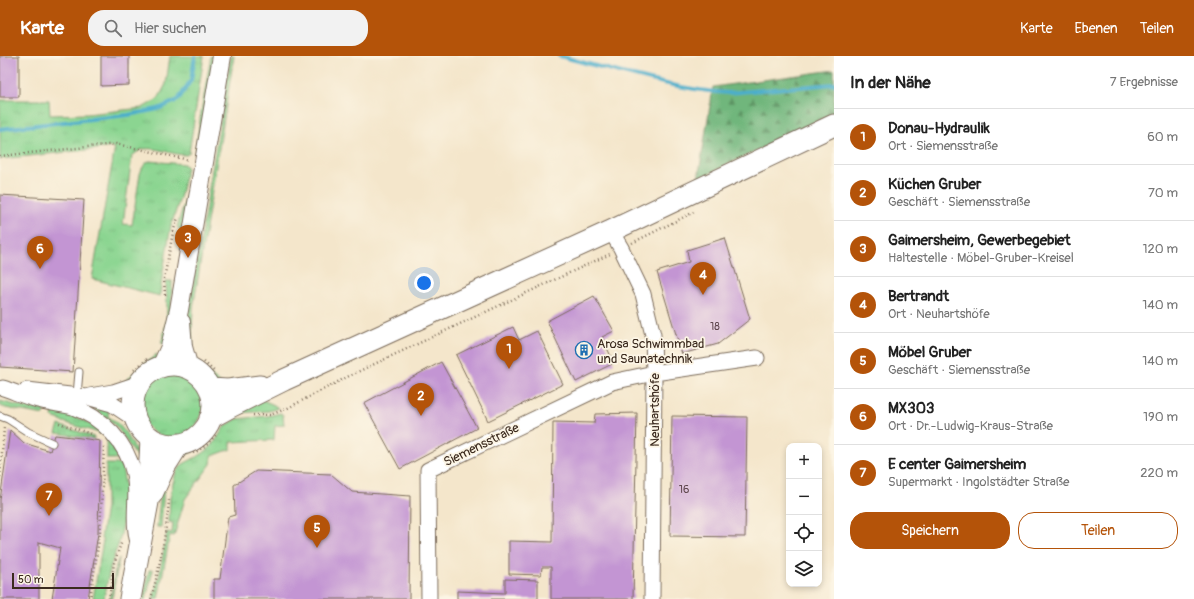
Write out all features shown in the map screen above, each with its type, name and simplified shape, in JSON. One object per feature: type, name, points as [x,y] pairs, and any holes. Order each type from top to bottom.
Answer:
[{"type":"main road","points":[[130,599],[131,542],[165,466],[185,449],[189,441],[198,436],[205,428],[215,424],[232,406],[259,394],[284,380],[616,240],[834,125]]},
{"type":"main road","points":[[185,449],[151,438],[142,430],[136,420],[133,408],[134,395],[140,383],[156,362],[175,365],[195,364],[198,373],[219,390],[257,387],[284,380]]},
{"type":"main road","points":[[215,424],[212,399],[219,390]]},
{"type":"main road","points":[[148,502],[151,438]]},
{"type":"street","points":[[156,362],[170,347],[172,305],[222,56]]},
{"type":"street","name":"Neuhartshöfe","points":[[616,240],[643,294],[653,335],[652,599]]},
{"type":"street","points":[[172,305],[183,347],[195,364]]},
{"type":"street","points":[[654,373],[757,358]]},
{"type":"street","name":"Siemensstraße","points":[[429,599],[428,470],[612,382],[654,373]]},
{"type":"street","points":[[82,396],[113,392],[140,383]]},
{"type":"street","points":[[2,388],[82,396],[112,404],[136,420]]},
{"type":"street","points":[[2,388],[36,400],[73,407],[100,421],[110,430],[130,460],[134,474],[136,485],[135,524],[131,542]]},
{"type":"lane","points":[[79,372],[82,396]]},
{"type":"lane","points":[[0,416],[8,419],[28,432],[52,443]]},
{"type":"path","points":[[0,156],[116,144],[191,160]]},
{"type":"path","points":[[248,414],[270,415],[286,409],[351,375],[522,296],[616,240],[699,210]]},
{"type":"path","points":[[172,305],[164,279],[173,232],[179,213]]},
{"type":"path","points":[[113,392],[124,378],[138,366],[156,362]]},
{"type":"path","points":[[195,364],[222,378],[219,390]]},
{"type":"path","points":[[59,423],[97,436]]},
{"type":"path","points":[[185,449],[198,451],[207,444],[215,424]]},
{"type":"path","points":[[0,477],[1,444],[4,427]]},
{"type":"path","points":[[90,599],[100,533],[105,438]]},
{"type":"path","points":[[151,599],[159,571],[169,494]]},
{"type":"path","points":[[109,599],[114,563],[131,542]]},
{"type":"green space","points":[[170,56],[204,56],[189,153],[187,155],[181,155],[160,150],[143,149],[132,156],[123,224],[132,225],[140,174],[146,163],[149,161],[184,164],[187,168],[180,198],[171,226],[160,296],[92,279],[115,147],[0,159],[0,100],[49,100],[50,115],[87,114],[142,108],[158,99],[166,84]]},
{"type":"green space","points":[[211,56],[216,56],[197,154],[195,154],[201,112]]},
{"type":"green space","points":[[231,56],[234,56],[193,308],[193,346],[189,346],[187,330],[189,308]]},
{"type":"green space","points":[[834,70],[834,113],[698,179],[713,87]]},
{"type":"green space","points":[[192,167],[195,167],[190,203],[185,214],[181,231],[177,227],[187,194]]},
{"type":"green space","points":[[166,281],[172,281],[171,318],[166,344],[161,343],[167,316]]},
{"type":"green space","points":[[157,354],[157,360],[121,385],[138,369]]},
{"type":"green space","points":[[195,358],[209,374],[223,386],[212,382],[201,373]]},
{"type":"green space","points":[[165,373],[177,373],[194,382],[201,393],[203,405],[201,417],[194,428],[177,437],[165,437],[153,432],[144,423],[139,411],[139,399],[144,387],[153,378]]},
{"type":"green space","points":[[263,400],[278,408],[269,411],[237,413]]},
{"type":"green space","points":[[0,401],[23,407],[45,410],[44,415],[6,408],[0,406]]},
{"type":"green space","points":[[95,408],[107,408],[109,410],[108,417],[122,428],[130,439],[138,456],[136,456],[112,422]]},
{"type":"green space","points":[[53,411],[79,418],[102,432],[102,434],[60,421],[52,417]]},
{"type":"green space","points":[[281,413],[283,415],[284,425],[275,426],[274,440],[231,442],[231,449],[212,456],[211,464],[185,499],[174,536],[170,535],[158,599],[153,599],[167,532],[172,533],[173,523],[169,522],[170,498],[176,472],[183,464],[202,454],[212,446],[225,426],[237,419],[268,416]]},
{"type":"green space","points":[[223,420],[207,441],[200,447],[179,459],[182,452],[200,443],[209,435],[214,424]]},
{"type":"green space","points":[[59,425],[94,437],[94,439],[56,433]]},
{"type":"green space","points":[[107,437],[112,445],[119,459],[107,459]]},
{"type":"green space","points":[[106,464],[121,464],[125,483],[125,513],[118,545],[111,565],[104,599],[93,599],[103,540],[101,539],[106,507]]},
{"type":"green space","points":[[161,490],[164,490],[161,527],[157,527]]},
{"type":"green space","points":[[119,558],[112,599],[110,599],[116,566]]},
{"type":"green space","points":[[149,570],[153,570],[146,599],[143,599]]},
{"type":"building","points":[[0,56],[19,56],[19,97],[0,97]]},
{"type":"building","points":[[101,56],[129,56],[129,85],[101,86]]},
{"type":"building","points":[[0,195],[84,200],[73,372],[0,367]]},
{"type":"building","points":[[725,238],[750,319],[718,344],[682,354],[657,272],[689,262],[687,250]]},
{"type":"building","name":"Arosa Schwimmbad und Saunatechnik","points":[[594,296],[614,331],[602,337],[614,363],[576,382],[547,321]]},
{"type":"building","points":[[513,327],[519,340],[537,331],[563,384],[488,421],[456,355]]},
{"type":"building","points":[[441,362],[477,428],[400,469],[364,403]]},
{"type":"building","points":[[637,413],[633,599],[551,599],[551,567],[542,567],[541,575],[509,574],[509,541],[552,542],[553,422],[594,423],[595,414]]},
{"type":"building","points":[[672,416],[747,417],[745,537],[670,536]]},
{"type":"building","points":[[10,430],[24,443],[50,451],[55,435],[100,441],[98,533],[88,599],[52,599],[60,548],[39,542],[39,599],[0,599],[0,500]]},
{"type":"building","points":[[256,471],[331,474],[352,492],[410,496],[409,599],[214,599],[214,579],[220,579],[228,517],[235,515],[234,485]]},
{"type":"building","points":[[505,579],[538,580],[538,599],[457,599],[457,591],[505,593]]},
{"type":"waterway","points":[[0,129],[128,115],[158,109],[178,100],[191,80],[195,56]]},
{"type":"waterway","points":[[559,56],[685,88],[707,91],[728,93],[834,84]]},
{"type":"place","name":"Gaimersheim, Gewerbegebiet","points":[[188,258]]},
{"type":"place","name":"MX303","points":[[40,269]]},
{"type":"place","name":"Bertrandt","points":[[703,295]]},
{"type":"place","name":"Arosa Schwimmbad und Saunatechnik","points":[[584,350]]},
{"type":"place","name":"Donau-Hydraulik","points":[[509,369]]},
{"type":"place","name":"Küchen Gruber","points":[[421,416]]},
{"type":"place","name":"E center Gaimersheim","points":[[49,516]]},
{"type":"place","name":"Möbel Gruber","points":[[317,548]]}]
